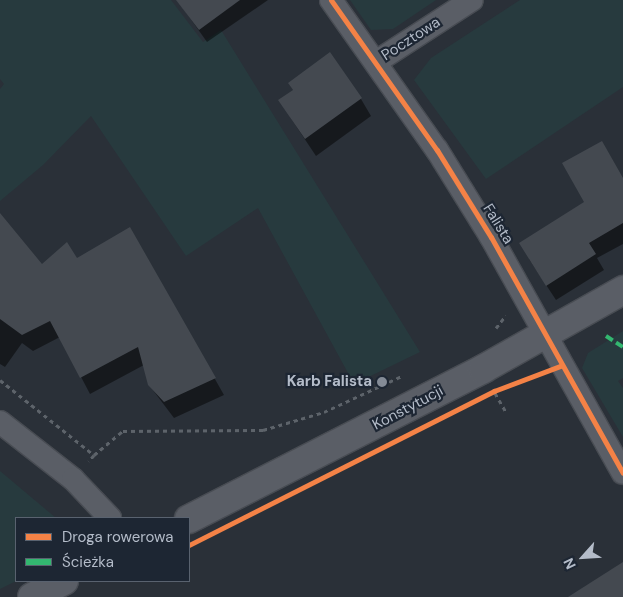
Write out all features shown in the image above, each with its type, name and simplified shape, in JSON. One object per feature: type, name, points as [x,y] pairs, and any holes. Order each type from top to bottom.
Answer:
[{"type":"street","name":"Falista","points":[[331,0],[376,62],[486,229],[623,473]]},
{"type":"street","name":"Pocztowa","points":[[376,62],[472,0]]},
{"type":"street","name":"Konstytucji","points":[[190,517],[545,335],[623,290]]},
{"type":"street","points":[[0,422],[73,479],[109,517]]},
{"type":"street","points":[[32,597],[62,582]]},
{"type":"path","points":[[493,332],[507,314],[505,306]]},
{"type":"path","points":[[94,455],[123,431],[263,430],[324,412],[412,371]]},
{"type":"path","points":[[486,396],[503,388]]},
{"type":"green space","points":[[0,0],[171,0],[203,42],[221,30],[420,352],[354,384],[258,208],[186,256],[91,116],[43,165],[0,201],[0,89],[4,84],[0,79]]},
{"type":"green space","points":[[350,0],[436,0],[393,29],[371,30]]},
{"type":"green space","points":[[520,0],[623,0],[623,87],[486,179],[414,80],[431,58]]},
{"type":"green space","points":[[623,331],[623,378],[618,381],[623,388],[623,437],[582,368],[588,353]]},
{"type":"green space","points":[[0,471],[55,517],[15,517],[15,582],[0,589]]},
{"type":"building","points":[[176,0],[240,0],[199,30]]},
{"type":"building","points":[[330,52],[362,98],[305,139],[278,100],[293,90],[288,83]]},
{"type":"building","points":[[602,141],[623,178],[623,223],[589,243],[596,254],[546,286],[519,243],[584,202],[562,163]]},
{"type":"building","points":[[0,213],[42,264],[67,242],[77,258],[130,227],[216,378],[164,402],[148,385],[138,347],[80,378],[50,321],[22,335],[0,319]]},
{"type":"building","points":[[623,562],[623,597],[568,597]]},
{"type":"marked path","points":[[606,336],[623,347]]},
{"type":"cycle path","points":[[331,0],[437,150],[491,237],[623,473]]},
{"type":"cycle path","points":[[190,544],[494,391],[560,366]]},
{"type":"place","name":"Karb Falista","points":[[382,382]]}]
